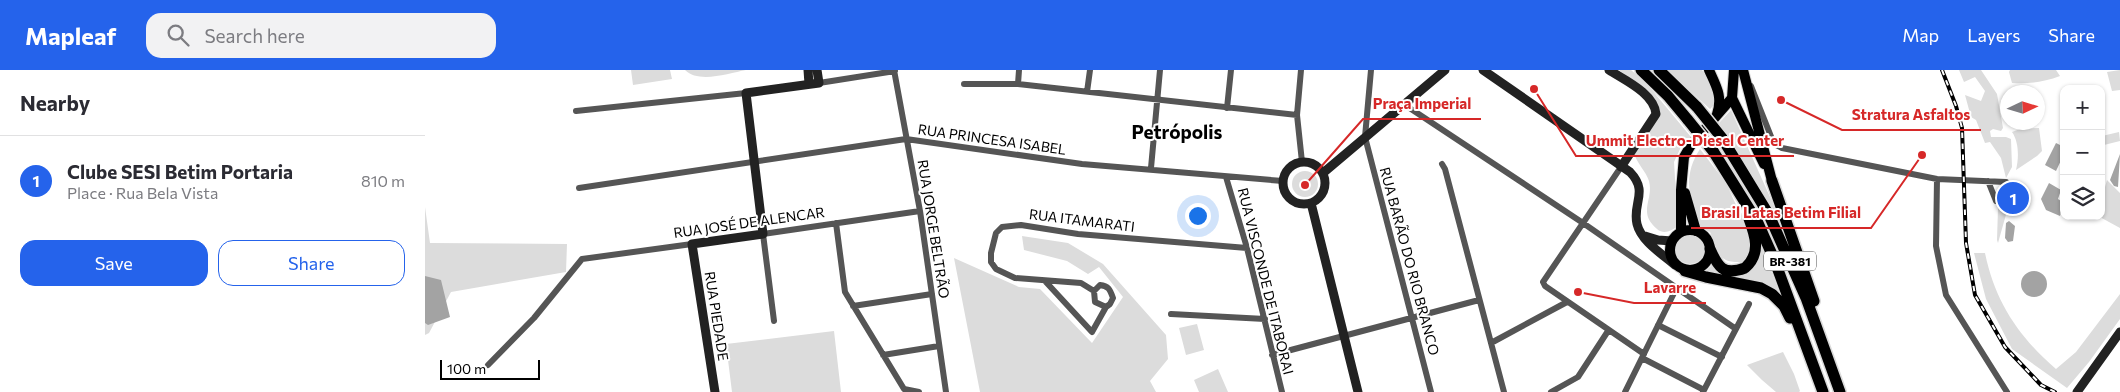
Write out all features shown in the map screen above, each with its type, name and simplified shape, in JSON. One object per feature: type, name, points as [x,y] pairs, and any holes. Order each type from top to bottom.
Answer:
[{"type":"highway","name":"BR-381","points":[[1641,70],[1668,96],[1713,151],[1758,223],[1774,258],[1823,392]]},
{"type":"highway","name":"BR-381","points":[[1659,70],[1697,107],[1722,138],[1769,215],[1806,298],[1840,392]]},
{"type":"highway","points":[[1772,180],[1811,291],[1823,347]]},
{"type":"highway","name":"BR-381","points":[[1710,249],[1717,264],[1723,270],[1731,271],[1745,268],[1755,256],[1756,245],[1752,228],[1740,193]]},
{"type":"highway","points":[[1680,268],[1761,288],[1773,294],[1784,306],[1809,354]]},
{"type":"highway","name":"BR-381","points":[[1829,360],[1848,392]]},
{"type":"highway","points":[[1817,374],[1818,392]]},
{"type":"main road","points":[[1709,70],[1720,95],[1720,105],[1717,114]]},
{"type":"main road","points":[[1734,70],[1733,98],[1772,180]]},
{"type":"main road","points":[[1743,70],[1772,180]]},
{"type":"main road","points":[[1681,232],[1684,157],[1691,145],[1733,98]]},
{"type":"main road","points":[[1682,178],[1696,231]]},
{"type":"main road","points":[[1696,231],[1706,238],[1710,249],[1707,261],[1698,270],[1680,268],[1669,253],[1672,241],[1681,232],[1696,231]]},
{"type":"street","points":[[808,70],[814,83]]},
{"type":"street","points":[[814,83],[817,70]]},
{"type":"street","points":[[1018,84],[1019,70]]},
{"type":"street","points":[[1087,92],[1090,70]]},
{"type":"street","points":[[1151,168],[1160,70]]},
{"type":"street","points":[[1227,108],[1231,70]]},
{"type":"street","points":[[1301,70],[1297,115],[1302,162]]},
{"type":"street","name":"RUA BARÃO DO RIO BRANCO","points":[[1371,70],[1365,137],[1431,392]]},
{"type":"street","points":[[1323,173],[1445,70]]},
{"type":"street","points":[[1483,70],[1637,180],[1640,187],[1636,215],[1640,232],[1655,248],[1680,268]]},
{"type":"street","points":[[1609,70],[1648,98],[1655,108],[1656,114],[1544,278],[1545,286],[1643,356],[1704,391],[1749,304]]},
{"type":"street","points":[[1743,70],[1774,144],[1782,148],[1937,178],[2006,182],[1996,201],[1988,181]]},
{"type":"street","points":[[576,112],[746,93],[895,71]]},
{"type":"street","name":"RUA JORGE BELTRÃO","points":[[895,71],[919,210],[946,392]]},
{"type":"street","points":[[964,84],[1018,84],[1297,115]]},
{"type":"street","points":[[746,93],[774,321]]},
{"type":"street","points":[[1405,105],[1583,223],[1736,329]]},
{"type":"street","name":"RUA PRINCESA ISABEL","points":[[579,188],[906,139],[1082,164],[1151,168],[1227,177],[1283,181]]},
{"type":"street","points":[[1302,162],[1314,164],[1323,173],[1325,187],[1322,194],[1311,203],[1298,203],[1287,194],[1283,181],[1289,168],[1302,162]]},
{"type":"street","points":[[1442,164],[1445,169],[1504,392]]},
{"type":"street","name":"RUA VISCONDE DE ITABORAI","points":[[1227,177],[1247,248],[1282,392]]},
{"type":"street","points":[[1937,178],[1937,246],[1946,295],[2007,392]]},
{"type":"street","points":[[1311,203],[1358,392]]},
{"type":"street","name":"RUA JOSÉ DE ALENCAR","points":[[488,364],[534,318],[582,259],[919,210]]},
{"type":"street","points":[[836,223],[845,292],[904,389],[919,392]]},
{"type":"street","name":"RUA ITAMARATI","points":[[1105,307],[1110,304],[1113,298],[1107,286],[1099,285],[1094,291],[1081,283],[1015,278],[996,269],[991,262],[992,244],[996,234],[1002,227],[1021,225],[1077,234],[1247,248]]},
{"type":"street","points":[[1640,232],[1653,239],[1672,241]]},
{"type":"street","name":"RUA PIEDADE","points":[[692,244],[715,392]]},
{"type":"street","points":[[1045,281],[1091,332],[1105,307],[1095,302],[1094,291]]},
{"type":"street","points":[[1625,392],[1676,289]]},
{"type":"street","points":[[853,306],[932,294]]},
{"type":"street","points":[[1273,356],[1479,300]]},
{"type":"street","points":[[1491,343],[1567,302]]},
{"type":"street","points":[[1171,314],[1265,319]]},
{"type":"street","points":[[1658,325],[1722,357]]},
{"type":"street","points":[[1551,392],[1578,377],[1608,331]]},
{"type":"street","points":[[2077,392],[2120,332]]},
{"type":"street","points":[[883,354],[939,346]]},
{"type":"shaded area","points":[[631,70],[670,70],[672,79],[633,85]]},
{"type":"shaded area","points":[[685,70],[746,70],[706,77],[691,74]]},
{"type":"shaded area","points":[[1619,70],[1631,70],[1647,84],[1691,137],[1681,147],[1674,162],[1678,226],[1667,232],[1657,229],[1648,217],[1649,181],[1634,153],[1660,112],[1652,96]]},
{"type":"shaded area","points":[[1667,70],[1702,70],[1714,87],[1718,101],[1710,109]]},
{"type":"shaded area","points":[[1959,70],[1981,70],[1997,94],[2000,111],[2000,130],[2002,130],[2001,131],[1993,129],[1990,131],[1991,137],[2011,139],[2012,167],[2006,178],[2001,158],[1990,142],[1985,143],[1976,120],[1971,117],[1965,95],[1981,101],[1985,91],[1975,77],[1964,82]]},
{"type":"shaded area","points":[[2010,70],[2056,70],[2060,76],[2036,82],[2012,83]]},
{"type":"shaded area","points":[[2120,70],[2120,90],[2112,91],[2107,72]]},
{"type":"shaded area","points":[[1731,110],[1783,226],[1795,261],[1751,173],[1719,123]]},
{"type":"shaded area","points":[[2017,130],[2039,130],[2042,151],[2016,170],[2018,150],[2012,132]]},
{"type":"shaded area","points":[[2119,132],[2120,141],[2105,145],[2105,135]]},
{"type":"shaded area","points":[[2056,143],[2060,145],[2060,162],[2056,171],[2045,165]]},
{"type":"shaded area","points":[[1700,149],[1726,183],[1743,220],[1751,245],[1749,255],[1742,262],[1727,261],[1723,258],[1717,251],[1710,232],[1698,226],[1690,196],[1689,178],[1694,159]]},
{"type":"shaded area","points":[[2120,154],[2118,187],[2114,186],[2110,180]]},
{"type":"shaded area","points":[[1305,171],[1314,175],[1318,184],[1314,193],[1305,197],[1296,193],[1292,184],[1296,175]]},
{"type":"shaded area","points":[[2107,180],[2120,193],[2120,228],[2105,220],[2105,187]]},
{"type":"shaded area","points":[[2049,183],[2060,189],[2058,199],[2060,200],[2060,216],[2046,210],[2041,199]]},
{"type":"shaded area","points":[[425,207],[430,243],[567,244],[566,272],[451,292],[429,333],[425,335]]},
{"type":"shaded area","points":[[1998,208],[2007,211],[1998,243],[1997,240]]},
{"type":"shaded area","points":[[2009,221],[2015,226],[2013,241],[2008,242],[2005,238],[2006,223]]},
{"type":"shaded area","points":[[1690,234],[1701,238],[1705,249],[1701,260],[1690,264],[1679,260],[1675,249],[1679,238]]},
{"type":"shaded area","points":[[1022,236],[1068,243],[1103,264],[1166,335],[1168,359],[1150,381],[1156,392],[980,392],[954,258],[1019,287],[1040,289],[1092,343],[1123,297],[1099,267],[1088,274],[1067,261],[1024,250]]},
{"type":"shaded area","points":[[1759,241],[1781,296],[1704,273],[1712,265],[1737,274]]},
{"type":"shaded area","points":[[1974,253],[1985,253],[1995,287],[2010,317],[2031,344],[2056,369],[2076,352],[2120,294],[2120,319],[2089,362],[2067,388],[2012,349],[1986,299]]},
{"type":"shaded area","points":[[2034,271],[2043,275],[2047,284],[2043,293],[2034,297],[2025,293],[2021,284],[2025,275]]},
{"type":"shaded area","points":[[425,276],[441,280],[450,317],[428,325],[425,323]]},
{"type":"shaded area","points":[[1197,324],[1204,350],[1186,355],[1179,328]]},
{"type":"shaded area","points":[[834,331],[841,392],[732,392],[726,344]]},
{"type":"shaded area","points":[[1783,352],[1794,374],[1799,392],[1776,392],[1747,365]]},
{"type":"shaded area","points":[[1218,369],[1228,392],[1199,392],[1194,380]]},
{"type":"railway","points":[[1942,70],[1962,128],[1966,243],[1975,295],[2005,347],[2041,385],[2055,392]]},
{"type":"place","name":"Ummit Electro-Diesel Center","points":[[1534,89]]},
{"type":"place","name":"Stratura Asfaltos","points":[[1781,100]]},
{"type":"place","name":"Brasil Latas Betim Filial","points":[[1922,155]]},
{"type":"place","name":"Praça Imperial","points":[[1305,185]]},
{"type":"place","name":"Clube SESI Betim Portaria","points":[[2013,198]]},
{"type":"place","name":"Lavarre","points":[[1578,292]]},
{"type":"district","name":"Petrópolis","points":[[1177,131]]}]
